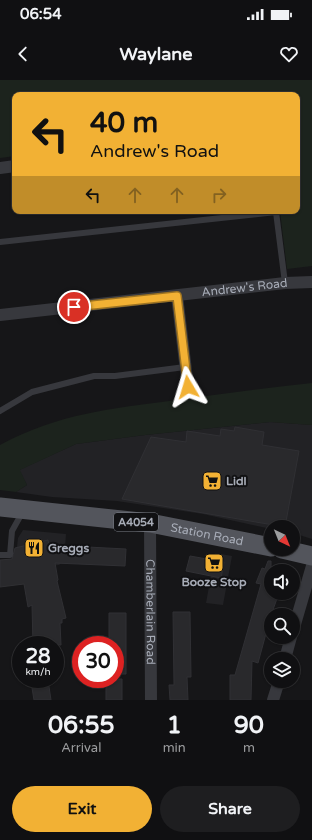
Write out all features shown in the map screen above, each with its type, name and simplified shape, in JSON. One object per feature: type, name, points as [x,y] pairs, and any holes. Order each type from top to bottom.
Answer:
[{"type":"main road","name":"Station Road","points":[[0,507],[150,523],[264,545]]},
{"type":"main road","points":[[300,553],[312,556]]},
{"type":"street","points":[[0,168],[12,166]]},
{"type":"street","name":"Andrew's Road","points":[[0,315],[286,283],[312,282]]},
{"type":"street","points":[[177,296],[188,387]]},
{"type":"street","name":"Chamberlain Road","points":[[150,523],[151,700]]},
{"type":"street","points":[[300,608],[312,566]]},
{"type":"street","points":[[273,700],[277,688]]},
{"type":"lane","points":[[0,242],[258,214]]},
{"type":"lane","points":[[276,214],[286,283]]},
{"type":"lane","points":[[0,411],[32,392],[94,376],[116,376],[185,367]]},
{"type":"lane","points":[[0,556],[10,555],[12,531],[23,510]]},
{"type":"shaded area","points":[[0,80],[312,80],[312,266],[287,269],[280,214],[300,214],[300,92],[12,92],[12,156],[0,158]]},
{"type":"shaded area","points":[[312,383],[312,425],[270,422],[76,444],[20,470],[27,485],[16,492],[0,490],[0,445],[22,434],[44,426],[86,414],[129,406]]},
{"type":"shaded area","points":[[270,422],[312,425],[312,539],[300,535],[300,520],[264,520],[264,527],[203,514],[117,501],[52,497],[16,492],[27,485],[19,470],[76,444]]},
{"type":"shaded area","points":[[23,530],[66,534],[64,561],[59,565],[21,569],[17,547],[18,538]]},
{"type":"shaded area","points":[[215,553],[232,556],[223,605],[206,603]]},
{"type":"building","name":"Lidl","points":[[235,427],[264,432],[262,445],[299,451],[286,520],[264,520],[264,523],[122,499],[151,437],[186,442],[187,431],[220,436],[221,429],[234,431]]},
{"type":"building","points":[[48,540],[49,545],[126,549],[125,566],[55,563],[57,581],[66,618],[62,619],[62,623],[60,623],[61,636],[33,636],[32,605],[28,607],[24,584],[0,587],[0,560],[12,559],[15,548]]},
{"type":"building","points":[[190,556],[224,562],[221,578],[186,571]]},
{"type":"building","points":[[268,561],[271,561],[271,564],[267,564]]},
{"type":"building","points":[[262,568],[264,569],[264,600],[277,600],[274,608],[264,608],[264,641],[258,663],[252,661],[251,700],[230,700],[230,675],[235,675],[261,584],[256,583]]},
{"type":"building","points":[[173,612],[190,612],[191,677],[187,677],[188,700],[170,700],[169,685],[174,685]]},
{"type":"building","points":[[109,613],[126,613],[126,674],[124,674],[124,636],[109,636]]},
{"type":"building","points":[[32,688],[49,688],[51,700],[34,700]]},
{"type":"building","points":[[106,688],[122,688],[122,700],[106,700]]},
{"type":"place","name":"Lidl","points":[[212,481]]},
{"type":"place","name":"Greggs","points":[[34,548]]},
{"type":"place","name":"Booze Stop","points":[[214,563]]},
{"type":"route","points":[[74,307],[177,296],[188,387]]}]
